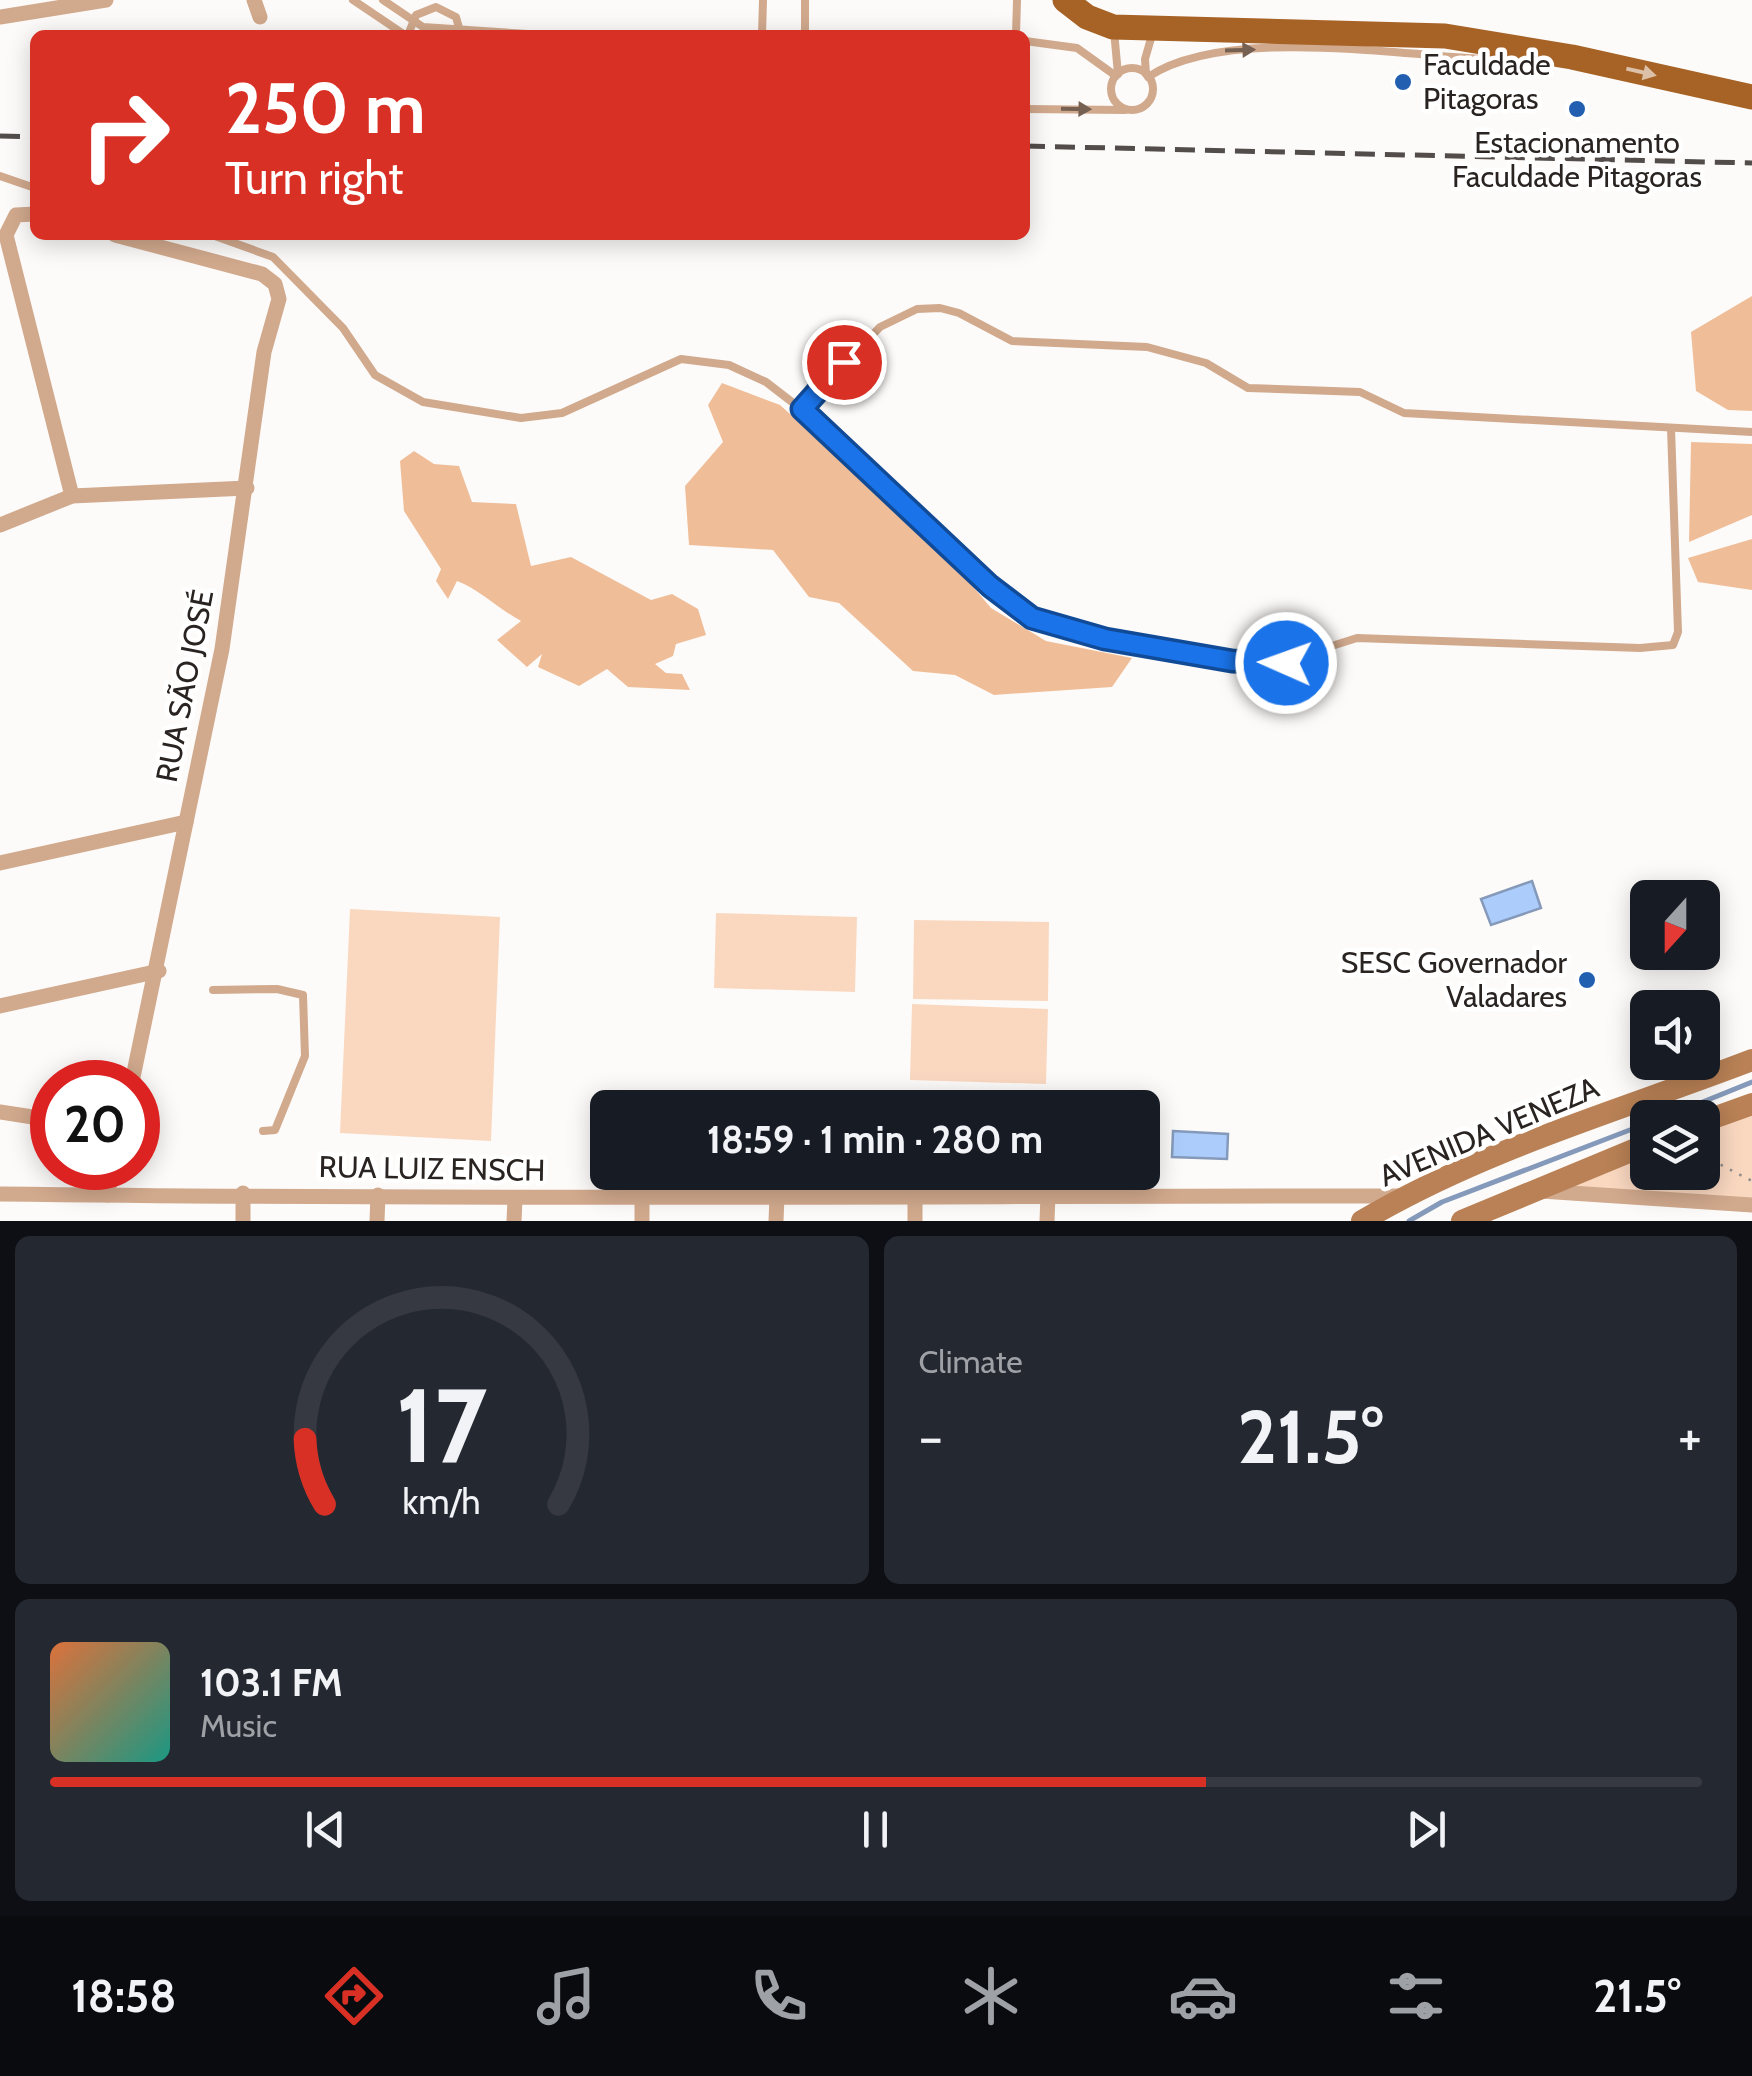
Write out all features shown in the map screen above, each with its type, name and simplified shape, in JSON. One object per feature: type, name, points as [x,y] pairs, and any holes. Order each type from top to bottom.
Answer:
[{"type":"main road","points":[[1065,0],[1087,18],[1113,27],[1446,36],[1572,56],[1752,97]]},
{"type":"main road","name":"AVENIDA VENEZA","points":[[1362,1221],[1404,1196],[1501,1154],[1752,1060]]},
{"type":"main road","points":[[1720,1116],[1752,1104]]},
{"type":"main road","points":[[1462,1221],[1630,1151]]},
{"type":"street","points":[[0,17],[106,0]]},
{"type":"street","points":[[254,0],[260,18]]},
{"type":"street","points":[[30,214],[22,213],[9,222],[4,248],[72,496]]},
{"type":"street","name":"RUA SÃO JOSÉ","points":[[134,240],[262,274],[275,284],[278,299],[264,352],[222,649],[159,971],[137,1060]]},
{"type":"street","points":[[0,525],[72,496],[247,488]]},
{"type":"street","points":[[0,864],[186,822]]},
{"type":"street","points":[[0,1006],[159,971]]},
{"type":"street","points":[[0,1112],[30,1117]]},
{"type":"street","points":[[106,1195],[107,1190]]},
{"type":"street","points":[[1531,1191],[1752,1205]]},
{"type":"street","points":[[243,1193],[243,1221]]},
{"type":"street","name":"RUA LUIZ ENSCH","points":[[0,1194],[243,1193],[514,1200],[642,1195],[1404,1196]]},
{"type":"street","points":[[377,1221],[378,1195]]},
{"type":"street","points":[[642,1195],[642,1221]]},
{"type":"street","points":[[1048,1195],[1048,1221]]},
{"type":"street","points":[[776,1196],[776,1221]]},
{"type":"street","points":[[915,1198],[915,1221]]},
{"type":"street","points":[[514,1200],[514,1221]]},
{"type":"lane","points":[[353,0],[399,30]]},
{"type":"lane","points":[[762,30],[763,0]]},
{"type":"lane","points":[[806,0],[806,30]]},
{"type":"lane","points":[[1016,30],[1017,0]]},
{"type":"lane","points":[[387,1],[411,21],[448,30]]},
{"type":"lane","points":[[408,30],[422,10],[444,8],[456,17],[460,30]]},
{"type":"lane","points":[[1113,27],[1117,75],[1112,96],[1127,110]]},
{"type":"lane","points":[[1030,108],[1141,108],[1150,99],[1145,59],[1154,30]]},
{"type":"lane","points":[[1030,42],[1076,48],[1117,75]]},
{"type":"lane","points":[[1147,75],[1180,60],[1239,49],[1505,61],[1572,56]]},
{"type":"lane","points":[[1117,75],[1134,68],[1147,75]]},
{"type":"lane","points":[[0,176],[30,186]]},
{"type":"lane","points":[[226,240],[273,257],[342,328],[375,375],[423,402],[521,418],[562,413],[681,359],[729,365],[766,382],[802,409],[990,586],[1032,618],[1105,639],[1276,664],[1357,638],[1640,648],[1673,645],[1678,632],[1671,428]]},
{"type":"lane","points":[[802,409],[880,326],[917,309],[940,308],[959,312],[1012,341],[1116,345],[1177,353],[1206,363],[1248,388],[1360,392],[1404,413],[1752,432]]},
{"type":"lane","points":[[213,990],[277,990],[303,995],[304,1056],[275,1130],[263,1131]]},
{"type":"path","points":[[1720,1164],[1752,1181]]},
{"type":"shaded area","points":[[1752,296],[1752,411],[1728,410],[1696,391],[1691,332]]},
{"type":"shaded area","points":[[722,383],[780,405],[939,546],[991,608],[1046,641],[1132,658],[1112,687],[994,695],[955,675],[913,671],[839,603],[809,597],[773,550],[689,545],[685,486],[723,442],[708,405]]},
{"type":"shaded area","points":[[1691,442],[1752,444],[1752,515],[1689,542]]},
{"type":"shaded area","points":[[414,451],[434,464],[459,466],[472,502],[516,504],[531,566],[571,557],[651,600],[672,594],[698,609],[706,635],[676,644],[673,656],[655,664],[666,673],[682,674],[690,690],[628,687],[607,669],[579,686],[538,667],[542,654],[527,667],[497,640],[521,621],[457,581],[448,599],[436,581],[441,569],[404,511],[400,461]]},
{"type":"shaded area","points":[[1752,539],[1752,590],[1698,582],[1688,558]]},
{"type":"shaded area","points":[[350,909],[500,917],[491,1141],[340,1133]]},
{"type":"shaded area","points":[[716,913],[857,917],[855,992],[714,988]]},
{"type":"shaded area","points":[[914,920],[1049,922],[1048,1001],[913,999]]},
{"type":"shaded area","points":[[912,1004],[1048,1009],[1046,1084],[910,1080]]},
{"type":"shaded area","points":[[1752,1111],[1752,1199],[1557,1187],[1630,1158],[1630,1190],[1720,1190],[1720,1123]]},
{"type":"water","points":[[1532,881],[1541,908],[1491,925],[1481,899]]},
{"type":"water","points":[[1173,1131],[1228,1134],[1227,1159],[1172,1157]]},
{"type":"waterway","points":[[1708,1100],[1752,1082]]},
{"type":"waterway","points":[[1409,1221],[1442,1202],[1630,1130]]},
{"type":"railway","points":[[0,136],[30,137]]},
{"type":"railway","points":[[1030,146],[1752,163]]},
{"type":"place","name":"Faculdade Pitagoras","points":[[1403,82]]},
{"type":"place","name":"Estacionamento Faculdade Pitagoras","points":[[1577,109]]},
{"type":"place","name":"SESC Governador Valadares","points":[[1587,980]]},
{"type":"route","points":[[844,362],[802,409],[896,501],[990,586],[1032,618],[1060,630],[1105,639],[1232,661],[1286,663]]}]
